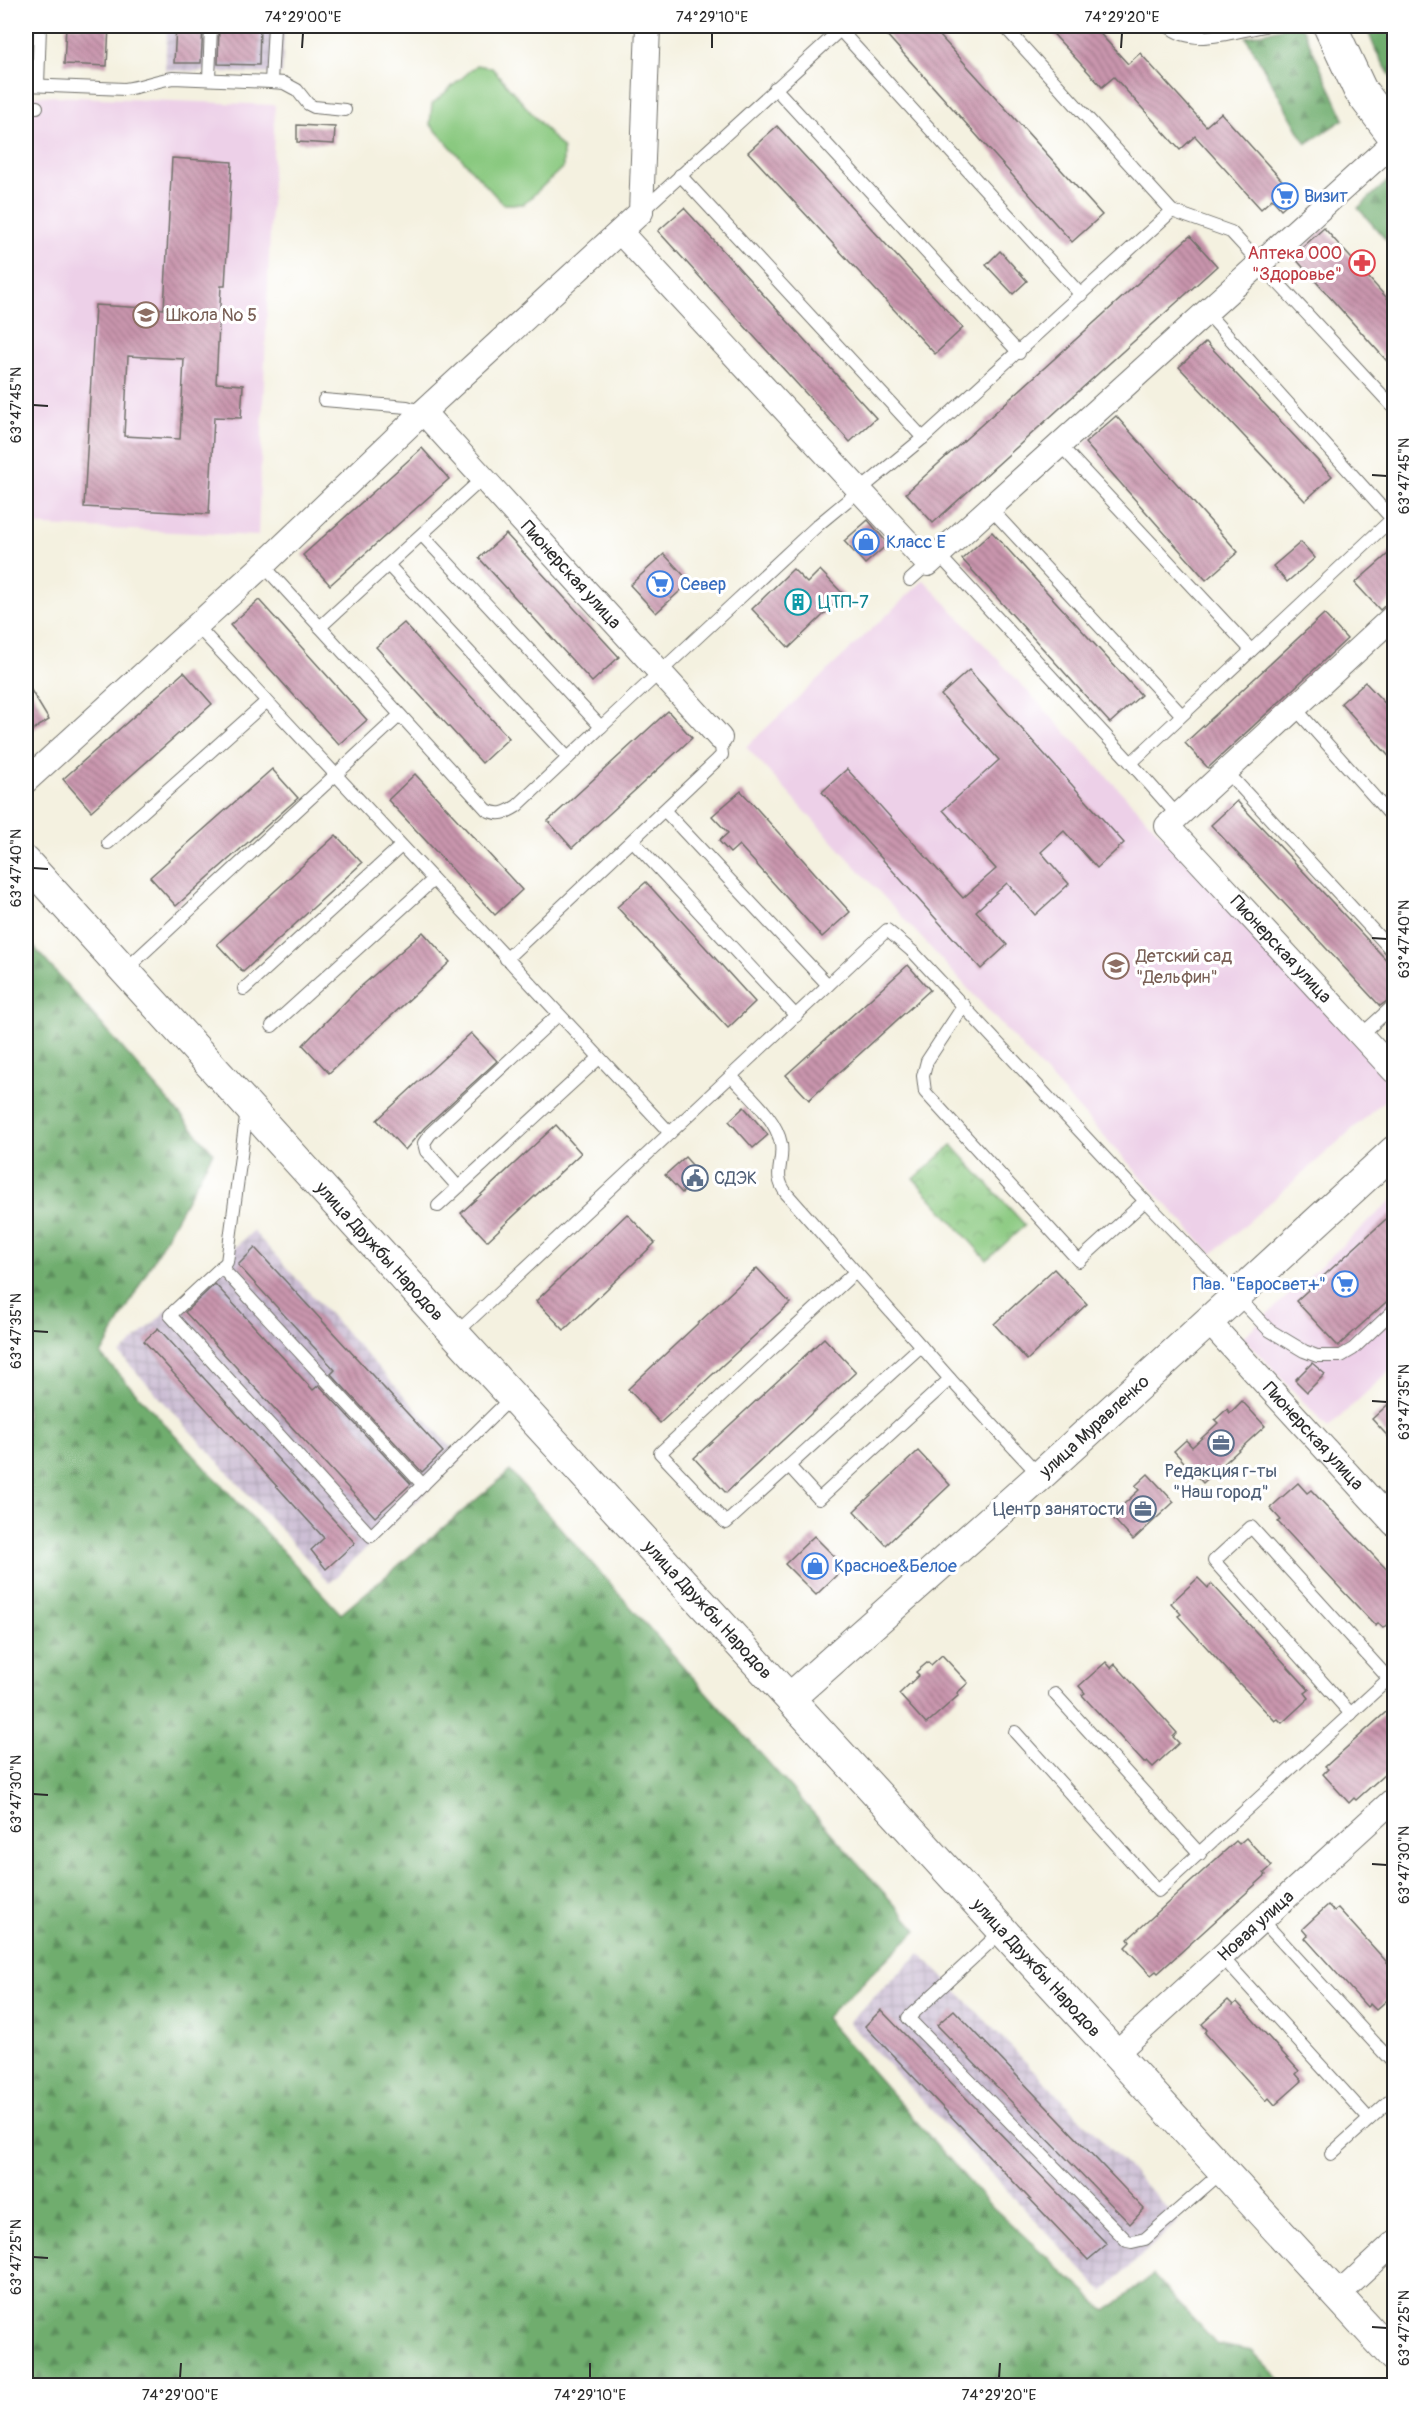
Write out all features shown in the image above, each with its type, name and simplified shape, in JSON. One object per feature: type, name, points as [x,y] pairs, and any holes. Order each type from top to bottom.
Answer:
[{"type":"main road","points":[[1330,26],[1360,90],[1395,135]]},
{"type":"street","points":[[26,781],[263,565],[423,412],[640,212],[648,26]]},
{"type":"street","points":[[620,231],[925,566],[1395,142]]},
{"type":"street","name":"Пионерская улица","points":[[423,412],[720,738]]},
{"type":"street","points":[[1190,805],[1395,616]]},
{"type":"street","name":"Пионерская улица","points":[[1190,805],[1167,826],[1395,1071]]},
{"type":"street","name":"улица Дружбы Народов","points":[[26,862],[455,1334],[1395,2357]]},
{"type":"street","name":"улица Муравленко","points":[[790,1698],[1040,1476],[1395,1151]]},
{"type":"street","name":"Пионерская улица","points":[[1208,1321],[1395,1524]]},
{"type":"street","name":"Новая улица","points":[[1116,2053],[1395,1799]]},
{"type":"street","points":[[1338,2295],[1395,2243]]},
{"type":"lane","points":[[40,26],[32,85],[125,89],[173,78],[284,83],[297,90],[308,104],[314,107],[345,110]]},
{"type":"lane","points":[[208,79],[211,26]]},
{"type":"lane","points":[[271,82],[274,26]]},
{"type":"lane","points":[[1004,26],[1172,211],[1231,232],[1395,408]]},
{"type":"lane","points":[[1168,26],[1185,36],[1202,38],[1264,26]]},
{"type":"lane","points":[[640,212],[840,30],[1082,295]]},
{"type":"lane","points":[[775,88],[1019,353]]},
{"type":"lane","points":[[681,175],[923,438]]},
{"type":"lane","points":[[263,565],[487,810],[497,814],[507,812],[517,806],[819,524],[860,492],[1019,353],[1172,211]]},
{"type":"lane","points":[[1131,763],[1393,518],[1207,313]]},
{"type":"lane","points":[[324,400],[407,407],[423,412]]},
{"type":"lane","points":[[1060,445],[1251,650]]},
{"type":"lane","points":[[320,627],[483,478]]},
{"type":"lane","points":[[990,508],[1181,714]]},
{"type":"lane","points":[[422,535],[601,727]]},
{"type":"lane","points":[[389,566],[568,758]]},
{"type":"lane","points":[[925,566],[1131,763],[1178,816],[1190,805]]},
{"type":"lane","points":[[196,625],[670,1134]]},
{"type":"lane","points":[[108,843],[266,702]]},
{"type":"lane","points":[[1295,708],[1395,819]]},
{"type":"lane","points":[[124,971],[399,716]]},
{"type":"lane","points":[[506,959],[665,811],[722,754],[720,738]]},
{"type":"lane","points":[[1226,771],[1395,953]]},
{"type":"lane","points":[[665,811],[828,985]]},
{"type":"lane","points":[[633,841],[796,1016]]},
{"type":"lane","points":[[244,989],[401,846]]},
{"type":"lane","points":[[272,1026],[433,880]]},
{"type":"lane","points":[[455,1334],[887,930],[914,952],[1234,1296],[1269,1330],[1304,1351],[1328,1357],[1341,1356],[1353,1349],[1395,1310]]},
{"type":"lane","points":[[964,1005],[927,1061],[923,1076],[925,1092],[1071,1253],[1079,1261],[1145,1201]]},
{"type":"lane","points":[[1361,1035],[1395,1005]]},
{"type":"lane","points":[[458,1187],[426,1151],[424,1143],[430,1134],[558,1015]]},
{"type":"lane","points":[[438,1206],[599,1058]]},
{"type":"lane","points":[[731,1076],[776,1130],[781,1144],[778,1180],[782,1187],[950,1379],[1040,1476]]},
{"type":"lane","points":[[248,1106],[227,1262],[170,1315],[371,1536],[513,1396]]},
{"type":"lane","points":[[221,1267],[423,1485]]},
{"type":"lane","points":[[855,1272],[660,1453],[726,1523],[921,1346]]},
{"type":"lane","points":[[789,1466],[819,1499],[950,1379]]},
{"type":"lane","points":[[1015,1732],[1158,1891],[1200,1854],[1392,1676],[1251,1527],[1214,1561],[1351,1714]]},
{"type":"lane","points":[[1055,1694],[1200,1854]]},
{"type":"lane","points":[[1262,1920],[1395,2064]]},
{"type":"lane","points":[[1003,1930],[908,2018],[1127,2241],[1145,2239],[1224,2170]]},
{"type":"lane","points":[[1222,1957],[1369,2119]]},
{"type":"lane","points":[[1331,2154],[1395,2097]]},
{"type":"shaded area","points":[[167,26],[284,26],[282,74],[165,70]]},
{"type":"shaded area","name":"Школа № 5","points":[[26,95],[275,105],[258,536],[26,525]]},
{"type":"shaded area","name":"Детский сад \"Дельфин\"","points":[[924,580],[1394,1085],[1394,1092],[1212,1254],[746,747]]},
{"type":"shaded area","points":[[1394,1198],[1394,1367],[1328,1428],[1243,1337]]},
{"type":"shaded area","points":[[253,1231],[462,1459],[329,1583],[120,1354]]},
{"type":"shaded area","points":[[920,1953],[1179,2220],[1103,2292],[848,2022]]},
{"type":"green space","points":[[1289,26],[1298,26],[1303,29],[1344,119],[1306,144],[1246,37]]},
{"type":"green space","points":[[1366,26],[1394,26],[1394,82],[1376,51]]},
{"type":"green space","points":[[477,65],[492,68],[563,149],[563,167],[524,204],[503,204],[430,124],[432,104]]},
{"type":"green space","points":[[1390,179],[1394,183],[1394,249],[1358,208]]},
{"type":"green space","points":[[26,938],[213,1152],[101,1355],[341,1614],[510,1471],[917,1930],[825,2018],[987,2202],[1106,2311],[1153,2275],[1216,2344],[1252,2351],[1285,2385],[26,2385]]},
{"type":"green space","points":[[952,1145],[1025,1225],[987,1260],[914,1179]]},
{"type":"building","points":[[66,26],[109,26],[107,66],[64,64]]},
{"type":"building","points":[[176,26],[203,26],[201,63],[174,63]]},
{"type":"building","points":[[219,26],[260,26],[259,65],[218,64]]},
{"type":"building","points":[[895,26],[931,26],[1102,215],[1072,242],[886,34]]},
{"type":"building","points":[[1046,26],[1093,26],[1128,64],[1140,53],[1206,126],[1221,113],[1296,196],[1281,209],[1272,199],[1261,209],[1195,136],[1180,150],[1114,77],[1102,87]]},
{"type":"building","points":[[297,125],[335,127],[334,144],[297,142]]},
{"type":"building","points":[[777,126],[963,328],[935,354],[748,152]]},
{"type":"building","points":[[172,158],[232,162],[225,286],[221,286],[216,383],[243,385],[241,418],[214,417],[209,514],[84,507],[95,305],[164,309]],"holes":[[[128,356],[184,359],[180,439],[124,436]]]},
{"type":"building","points":[[684,208],[876,418],[850,442],[658,231]]},
{"type":"building","points":[[1324,228],[1395,307],[1395,370],[1293,256]]},
{"type":"building","points":[[1190,236],[1217,266],[933,523],[906,493]]},
{"type":"building","points":[[1000,251],[1027,281],[1013,294],[986,265]]},
{"type":"building","points":[[1206,342],[1332,476],[1305,501],[1179,367]]},
{"type":"building","points":[[1116,416],[1238,552],[1206,580],[1085,443]]},
{"type":"building","points":[[422,448],[449,479],[330,585],[303,555]]},
{"type":"building","name":"Класс Е","points":[[868,520],[888,544],[865,564],[844,541]]},
{"type":"building","points":[[992,532],[1141,695],[1110,723],[962,559]]},
{"type":"building","points":[[506,534],[619,657],[592,682],[479,558]]},
{"type":"building","points":[[1301,542],[1315,558],[1287,582],[1273,566]]},
{"type":"building","points":[[1395,548],[1395,596],[1380,610],[1355,583]]},
{"type":"building","name":"Север","points":[[664,554],[690,582],[656,613],[630,585]]},
{"type":"building","name":"ЦТП-7","points":[[793,569],[807,583],[820,570],[844,595],[789,648],[752,609]]},
{"type":"building","points":[[259,600],[367,720],[339,745],[230,625]]},
{"type":"building","points":[[1324,614],[1347,639],[1208,768],[1185,743]]},
{"type":"building","points":[[404,623],[509,738],[482,763],[376,647]]},
{"type":"building","points":[[969,670],[1124,843],[1097,868],[1064,831],[1041,852],[1069,884],[1035,915],[1007,883],[976,911],[1007,945],[981,969],[822,792],[847,769],[963,898],[996,869],[943,810],[999,760],[941,695]]},
{"type":"building","points":[[184,672],[212,704],[91,811],[63,779]]},
{"type":"building","points":[[26,682],[49,720],[26,734]]},
{"type":"building","points":[[1365,682],[1395,714],[1395,763],[1341,703]]},
{"type":"building","points":[[668,711],[692,738],[572,848],[548,821]]},
{"type":"building","points":[[272,769],[298,798],[176,906],[150,877]]},
{"type":"building","points":[[415,774],[522,890],[495,915],[388,800]]},
{"type":"building","points":[[741,791],[850,912],[822,937],[739,845],[730,853],[719,841],[728,833],[712,816]]},
{"type":"building","points":[[1237,801],[1395,969],[1395,995],[1380,1006],[1211,825]]},
{"type":"building","points":[[336,835],[362,863],[243,972],[217,944]]},
{"type":"building","points":[[646,882],[755,1002],[728,1028],[617,907]]},
{"type":"building","points":[[423,932],[450,962],[329,1073],[303,1045],[357,990]]},
{"type":"building","points":[[908,965],[930,990],[809,1100],[786,1075]]},
{"type":"building","points":[[471,1033],[497,1061],[424,1128],[405,1150],[377,1120]]},
{"type":"building","points":[[744,1107],[768,1135],[753,1148],[729,1121]]},
{"type":"building","points":[[556,1125],[581,1153],[487,1241],[461,1213]]},
{"type":"building","points":[[685,1157],[701,1175],[682,1193],[665,1175]]},
{"type":"building","points":[[1395,1211],[1395,1294],[1338,1346],[1296,1301]]},
{"type":"building","points":[[627,1214],[655,1243],[564,1330],[536,1301]]},
{"type":"building","points":[[255,1248],[443,1452],[422,1472],[331,1374],[335,1370],[238,1265]]},
{"type":"building","points":[[757,1268],[790,1303],[660,1423],[628,1389]]},
{"type":"building","points":[[1054,1269],[1087,1304],[1027,1360],[994,1324]]},
{"type":"building","points":[[215,1284],[313,1390],[319,1385],[411,1484],[375,1517],[185,1312]]},
{"type":"building","points":[[158,1328],[355,1543],[326,1569],[311,1550],[324,1538],[144,1341]]},
{"type":"building","points":[[824,1338],[856,1372],[726,1493],[694,1458]]},
{"type":"building","points":[[1312,1363],[1325,1374],[1307,1392],[1295,1380]]},
{"type":"building","points":[[1395,1398],[1395,1444],[1372,1419]]},
{"type":"building","name":"Редакция г-ты \"Наш город\"","points":[[1242,1401],[1265,1426],[1203,1483],[1174,1451],[1186,1440],[1192,1447],[1218,1423],[1215,1420],[1227,1409],[1230,1413]]},
{"type":"building","points":[[918,1451],[950,1485],[886,1545],[854,1511]]},
{"type":"building","name":"Центр занятости","points":[[1148,1474],[1174,1502],[1133,1540],[1111,1516],[1139,1490],[1135,1486]]},
{"type":"building","points":[[1298,1483],[1307,1493],[1311,1490],[1395,1578],[1395,1617],[1383,1628],[1378,1623],[1376,1626],[1278,1522],[1281,1520],[1270,1508]]},
{"type":"building","name":"Красное&Белое","points":[[814,1536],[845,1567],[816,1595],[785,1564]]},
{"type":"building","points":[[1198,1578],[1208,1588],[1212,1584],[1309,1690],[1305,1693],[1309,1698],[1282,1723],[1278,1719],[1275,1721],[1178,1616],[1181,1614],[1171,1603]]},
{"type":"building","points":[[942,1655],[968,1683],[957,1693],[959,1695],[926,1724],[899,1694],[919,1675],[916,1672],[928,1662],[931,1665]]},
{"type":"building","points":[[1106,1662],[1111,1668],[1115,1664],[1177,1733],[1173,1737],[1179,1743],[1153,1767],[1147,1761],[1144,1763],[1082,1695],[1085,1693],[1079,1686]]},
{"type":"building","points":[[1395,1704],[1395,1765],[1356,1800],[1354,1798],[1349,1803],[1323,1774],[1328,1769],[1325,1767]]},
{"type":"building","points":[[1246,1838],[1272,1866],[1264,1873],[1266,1875],[1158,1973],[1156,1971],[1151,1975],[1125,1947],[1130,1942],[1128,1939],[1236,1841],[1239,1844]]},
{"type":"building","points":[[1328,1905],[1334,1911],[1338,1908],[1395,1971],[1395,1993],[1376,2010],[1370,2004],[1367,2007],[1305,1938],[1308,1936],[1302,1929]]},
{"type":"building","points":[[1228,2000],[1233,2005],[1237,2002],[1299,2071],[1296,2074],[1302,2081],[1275,2105],[1269,2098],[1266,2101],[1205,2033],[1207,2030],[1202,2024]]},
{"type":"building","points":[[881,2010],[1107,2244],[1088,2260],[865,2026]]},
{"type":"building","points":[[954,2010],[1144,2209],[1130,2224],[937,2025]]},
{"type":"place","name":"Визит","points":[[1285,196]]},
{"type":"place","name":"Аптека ООО \"Здоровье\"","points":[[1362,263]]},
{"type":"place","name":"Школа № 5","points":[[146,315]]},
{"type":"place","name":"Класс Е","points":[[866,542]]},
{"type":"place","name":"Север","points":[[660,584]]},
{"type":"place","name":"ЦТП-7","points":[[798,602]]},
{"type":"place","name":"Детский сад \"Дельфин\"","points":[[1116,966]]},
{"type":"place","name":"СДЭК","points":[[695,1178]]},
{"type":"place","name":"Пав. \"Евросвет+\"","points":[[1345,1284]]},
{"type":"place","name":"Редакция г-ты \"Наш город\"","points":[[1221,1443]]},
{"type":"place","name":"Центр занятости","points":[[1143,1509]]},
{"type":"place","name":"Красное&Белое","points":[[815,1566]]}]
